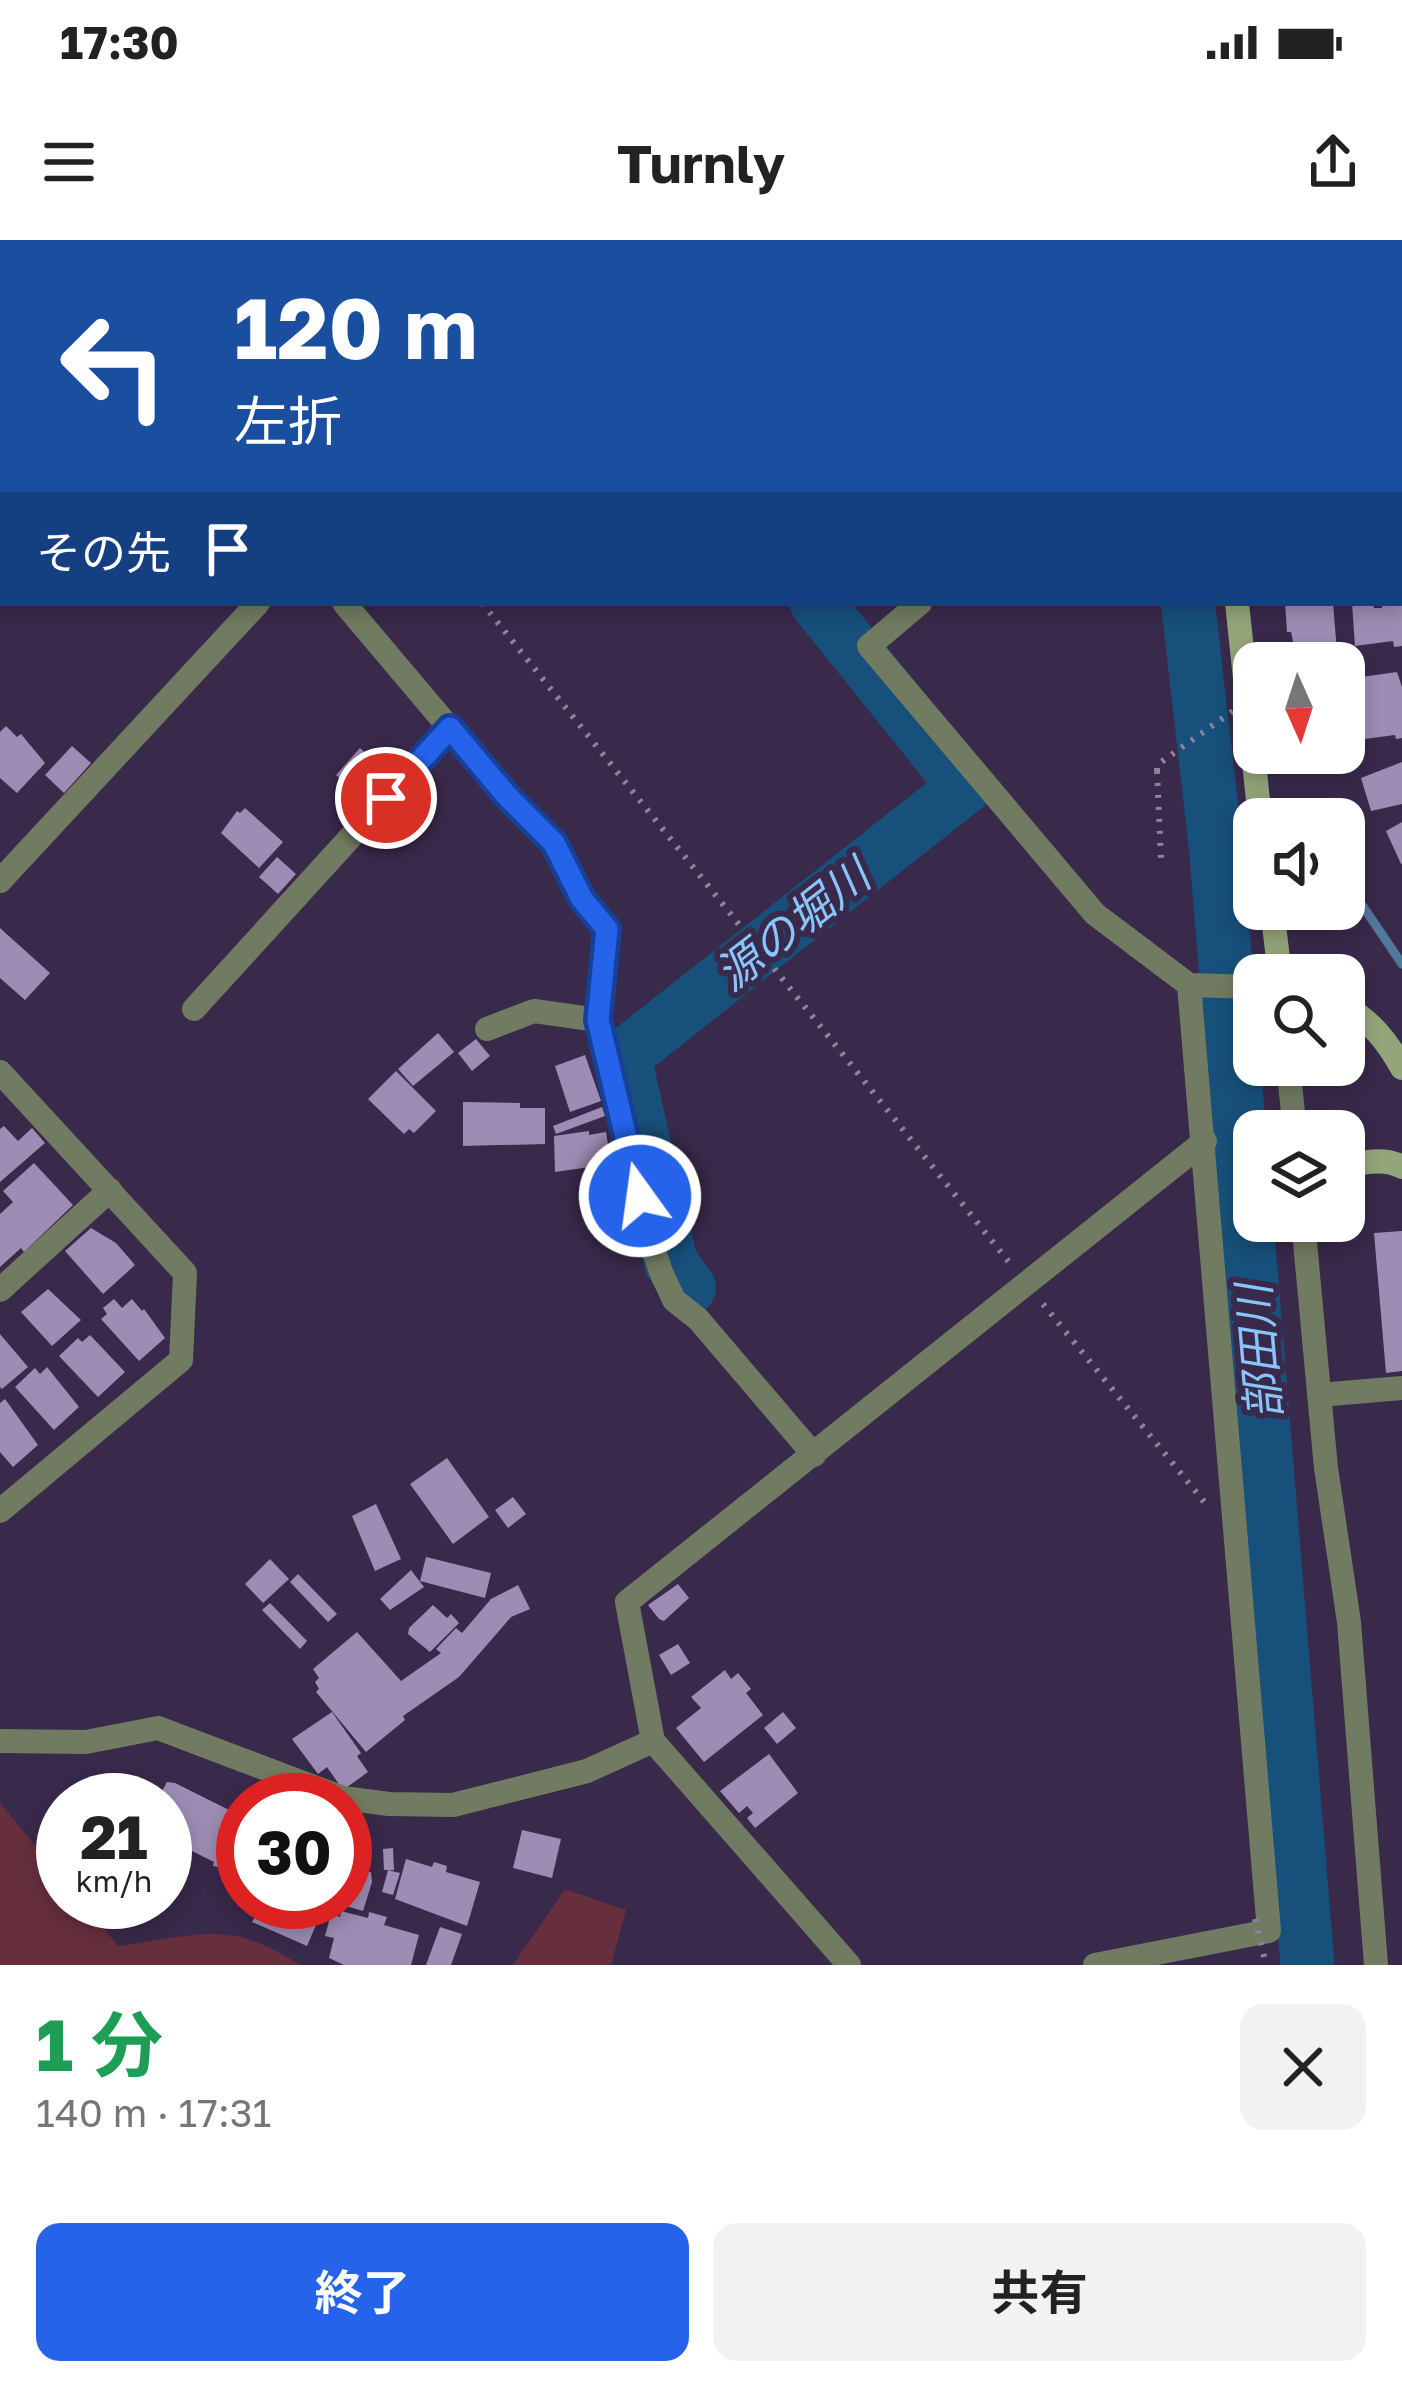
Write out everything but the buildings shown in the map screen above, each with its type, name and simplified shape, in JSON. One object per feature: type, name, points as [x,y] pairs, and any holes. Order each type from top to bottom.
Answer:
[{"type":"main road","points":[[1237,606],[1259,798]]},
{"type":"main road","points":[[1365,1019],[1387,1040],[1402,1068]]},
{"type":"main road","points":[[1365,1162],[1402,1167]]},
{"type":"street","points":[[0,881],[255,606]]},
{"type":"street","points":[[347,606],[507,796],[554,843],[582,899],[607,929],[598,1020],[645,1224],[674,1300],[698,1319],[814,1455]]},
{"type":"street","points":[[916,606],[869,646],[1095,914],[1200,986],[1233,987]]},
{"type":"street","points":[[194,1009],[450,728]]},
{"type":"street","points":[[1095,1965],[1269,1931],[1205,1141],[1200,986]]},
{"type":"street","points":[[487,1029],[534,1011],[598,1020]]},
{"type":"street","points":[[0,1073],[185,1273],[181,1360],[0,1510]]},
{"type":"street","points":[[849,1965],[653,1741],[627,1602],[1205,1141]]},
{"type":"street","points":[[0,1290],[110,1190]]},
{"type":"street","points":[[1305,1242],[1319,1395],[1349,1622],[1376,1965]]},
{"type":"street","points":[[1319,1395],[1402,1388]]},
{"type":"street","points":[[0,1741],[86,1742],[158,1728],[344,1798],[453,1804],[587,1772],[653,1741]]},
{"type":"path","points":[[484,606],[1211,1511]]},
{"type":"path","points":[[1161,859],[1157,765],[1233,711]]},
{"type":"path","points":[[1256,1919],[1267,1965]]},
{"type":"shaded area","points":[[0,1803],[36,1846],[36,1929],[104,1929],[118,1946],[192,1935],[232,1936],[275,1950],[300,1965],[0,1965]]},
{"type":"shaded area","points":[[565,1889],[626,1910],[611,1965],[513,1965]]},
{"type":"waterway","name":"源の堀川","points":[[689,1288],[671,1263],[624,1056],[965,787],[819,606]]},
{"type":"waterway","name":"部田川","points":[[1188,606],[1216,849],[1307,1959]]},
{"type":"waterway","points":[[1365,909],[1402,964]]},
{"type":"route","points":[[386,798],[450,728],[554,843],[582,899],[607,929],[598,1020],[640,1196]]}]
